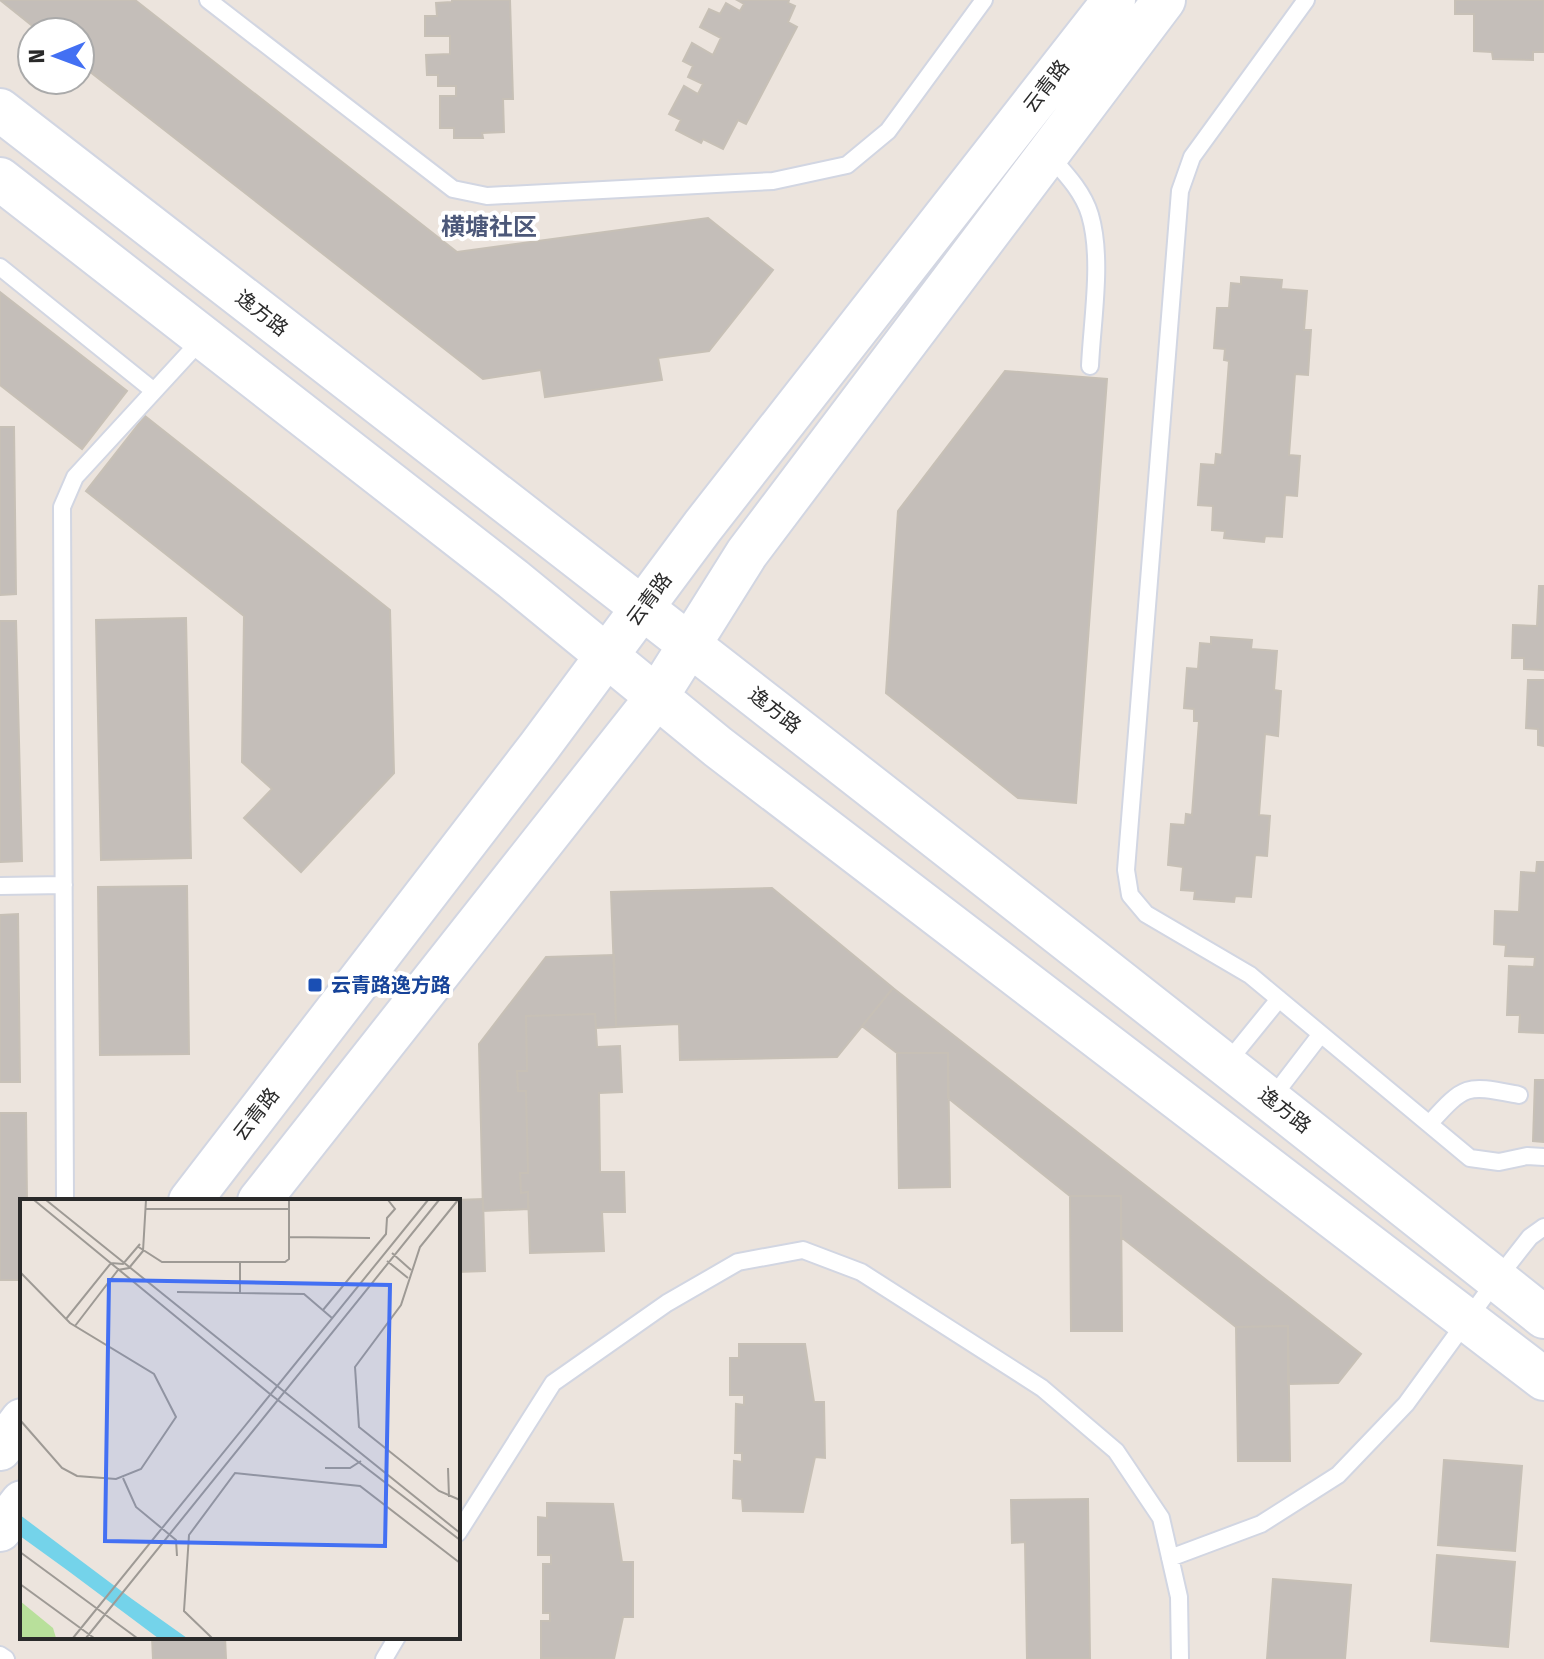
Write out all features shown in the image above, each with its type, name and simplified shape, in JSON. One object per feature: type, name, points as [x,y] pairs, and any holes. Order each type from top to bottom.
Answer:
[{"type":"street","name":"云青路","points":[[192,1199],[856,329],[1114,0]]},
{"type":"street","name":"云青路","points":[[261,1199],[656,698],[747,553],[1164,0]]},
{"type":"street","name":"逸方路","points":[[0,110],[690,644],[1544,1317]]},
{"type":"street","points":[[0,179],[513,579],[656,698],[1544,1379]]},
{"type":"street","points":[[0,1449],[20,1423]]},
{"type":"street","points":[[0,1530],[20,1505]]},
{"type":"lane","points":[[208,0],[453,189],[487,196],[773,181],[847,165],[888,131],[984,0]]},
{"type":"lane","points":[[1306,0],[1192,157],[1180,191],[1126,870],[1130,895],[1146,914],[1250,975],[1470,1158],[1499,1162],[1527,1156],[1544,1157]]},
{"type":"lane","points":[[1047,153],[1073,182],[1090,214],[1096,251],[1090,366]]},
{"type":"lane","points":[[0,267],[154,391]]},
{"type":"lane","points":[[65,1199],[62,507],[75,477],[204,337]]},
{"type":"lane","points":[[0,886],[64,885]]},
{"type":"lane","points":[[1226,1064],[1279,999]]},
{"type":"lane","points":[[1271,1099],[1321,1034]]},
{"type":"lane","points":[[1430,1123],[1456,1095],[1479,1087],[1519,1095]]},
{"type":"lane","points":[[1170,1558],[1261,1524],[1338,1475],[1406,1404],[1497,1279],[1530,1237],[1544,1227]]},
{"type":"lane","points":[[460,1530],[553,1383],[667,1303],[738,1262],[803,1250],[861,1272],[1042,1388],[1116,1451],[1161,1518],[1179,1597],[1180,1659]]},
{"type":"lane","points":[[384,1659],[396,1639]]},
{"type":"lane","points":[[0,1655],[6,1659]]},
{"type":"building","points":[[0,0],[135,0],[457,252],[708,218],[773,270],[709,351],[658,358],[662,380],[545,397],[541,370],[483,379],[96,77],[96,16],[20,16]]},
{"type":"building","points":[[510,0],[513,99],[503,99],[504,132],[482,133],[483,138],[454,138],[454,128],[440,128],[440,96],[456,96],[456,86],[438,86],[438,75],[427,75],[426,55],[450,54],[450,36],[425,36],[425,16],[437,16],[436,3]]},
{"type":"building","points":[[737,0],[789,0],[788,3],[795,6],[788,22],[797,27],[746,124],[738,120],[723,149],[703,139],[701,143],[676,130],[681,120],[669,114],[684,86],[698,94],[703,84],[688,77],[693,66],[683,61],[692,43],[713,55],[721,38],[700,27],[709,9],[720,14],[726,3],[740,11],[744,4]]},
{"type":"building","points":[[1455,0],[1544,0],[1544,52],[1533,52],[1533,60],[1493,59],[1492,52],[1474,51],[1474,14],[1455,14]]},
{"type":"building","points":[[1241,277],[1282,280],[1281,289],[1307,291],[1304,330],[1311,330],[1308,375],[1295,374],[1289,455],[1300,456],[1297,496],[1285,495],[1282,537],[1265,536],[1264,542],[1224,538],[1225,531],[1212,530],[1213,506],[1198,505],[1201,464],[1215,465],[1216,454],[1222,455],[1229,361],[1224,360],[1225,349],[1214,348],[1217,308],[1229,308],[1231,283],[1241,284]]},
{"type":"building","points":[[0,292],[127,391],[82,449],[0,385]]},
{"type":"building","points":[[1005,371],[1107,379],[1076,803],[1018,798],[886,693],[898,511]]},
{"type":"building","points":[[145,416],[390,610],[394,773],[301,872],[244,818],[272,789],[242,762],[244,616],[86,491]]},
{"type":"building","points":[[0,427],[14,427],[16,594],[0,595]]},
{"type":"building","points":[[1539,586],[1544,586],[1544,670],[1524,669],[1524,658],[1512,658],[1513,625],[1537,626]]},
{"type":"building","points":[[186,618],[191,858],[101,860],[96,620]]},
{"type":"building","points":[[0,621],[16,621],[22,861],[0,862]]},
{"type":"building","points":[[1211,637],[1252,640],[1251,649],[1277,651],[1274,690],[1281,691],[1278,736],[1265,734],[1259,815],[1270,816],[1267,856],[1255,855],[1251,897],[1235,896],[1234,902],[1194,899],[1195,891],[1181,890],[1183,867],[1168,865],[1171,824],[1185,825],[1186,814],[1192,815],[1199,721],[1194,721],[1194,709],[1184,708],[1187,668],[1198,669],[1200,643],[1211,644]]},
{"type":"building","points":[[1528,680],[1544,680],[1544,746],[1538,745],[1538,729],[1526,728]]},
{"type":"building","points":[[1537,862],[1544,862],[1544,1033],[1519,1032],[1520,1015],[1507,1015],[1509,966],[1534,967],[1535,957],[1505,956],[1506,945],[1494,944],[1495,911],[1519,912],[1521,872],[1536,873]]},
{"type":"building","points":[[187,886],[189,1054],[100,1055],[98,887]]},
{"type":"building","points":[[772,888],[893,988],[837,1057],[680,1060],[679,1024],[616,1027],[611,892]]},
{"type":"building","points":[[18,914],[20,1082],[0,1082],[0,915]]},
{"type":"building","points":[[614,955],[616,1027],[596,1028],[595,1014],[526,1016],[527,1071],[517,1071],[518,1091],[526,1091],[528,1173],[520,1173],[521,1193],[528,1192],[528,1209],[483,1211],[479,1044],[546,957]]},
{"type":"building","points":[[893,988],[1361,1354],[1338,1383],[1288,1384],[1288,1326],[1236,1327],[1121,1237],[1121,1196],[1070,1196],[948,1098],[948,1053],[897,1053],[862,1026]]},
{"type":"building","points":[[595,1014],[597,1047],[620,1046],[622,1092],[599,1093],[600,1172],[624,1172],[625,1212],[602,1212],[604,1251],[530,1253],[528,1192],[521,1193],[520,1173],[528,1173],[526,1091],[518,1091],[517,1071],[527,1071],[526,1016]]},
{"type":"building","points":[[897,1053],[948,1053],[950,1187],[899,1188]]},
{"type":"building","points":[[1535,1080],[1544,1080],[1544,1142],[1533,1141]]},
{"type":"building","points":[[0,1113],[26,1113],[27,1199],[20,1199],[20,1280],[0,1280]]},
{"type":"building","points":[[1070,1196],[1121,1196],[1122,1331],[1071,1331]]},
{"type":"building","points":[[483,1199],[485,1271],[460,1272],[460,1200]]},
{"type":"building","points":[[1288,1326],[1290,1461],[1238,1461],[1236,1327]]},
{"type":"building","points":[[739,1344],[805,1344],[814,1402],[824,1402],[825,1458],[815,1457],[803,1512],[743,1511],[742,1499],[733,1498],[734,1461],[742,1462],[742,1453],[735,1453],[736,1404],[744,1405],[744,1395],[730,1395],[730,1358],[739,1358]]},
{"type":"building","points":[[1444,1460],[1522,1466],[1515,1551],[1438,1545]]},
{"type":"building","points":[[1088,1499],[1090,1659],[1027,1659],[1025,1542],[1012,1543],[1011,1500]]},
{"type":"building","points":[[547,1503],[613,1504],[622,1562],[633,1562],[633,1617],[623,1617],[614,1659],[541,1658],[541,1621],[550,1621],[550,1613],[543,1613],[543,1564],[551,1564],[551,1555],[538,1555],[538,1517],[547,1518]]},
{"type":"building","points":[[1437,1555],[1515,1562],[1508,1647],[1431,1641]]},
{"type":"building","points":[[1273,1579],[1351,1585],[1345,1659],[1267,1659]]},
{"type":"building","points":[[152,1639],[225,1639],[226,1659],[153,1659]]},
{"type":"place","name":"云青路逸方路","points":[[315,985]]},
{"type":"district","name":"横塘社区","points":[[489,227]]}]
